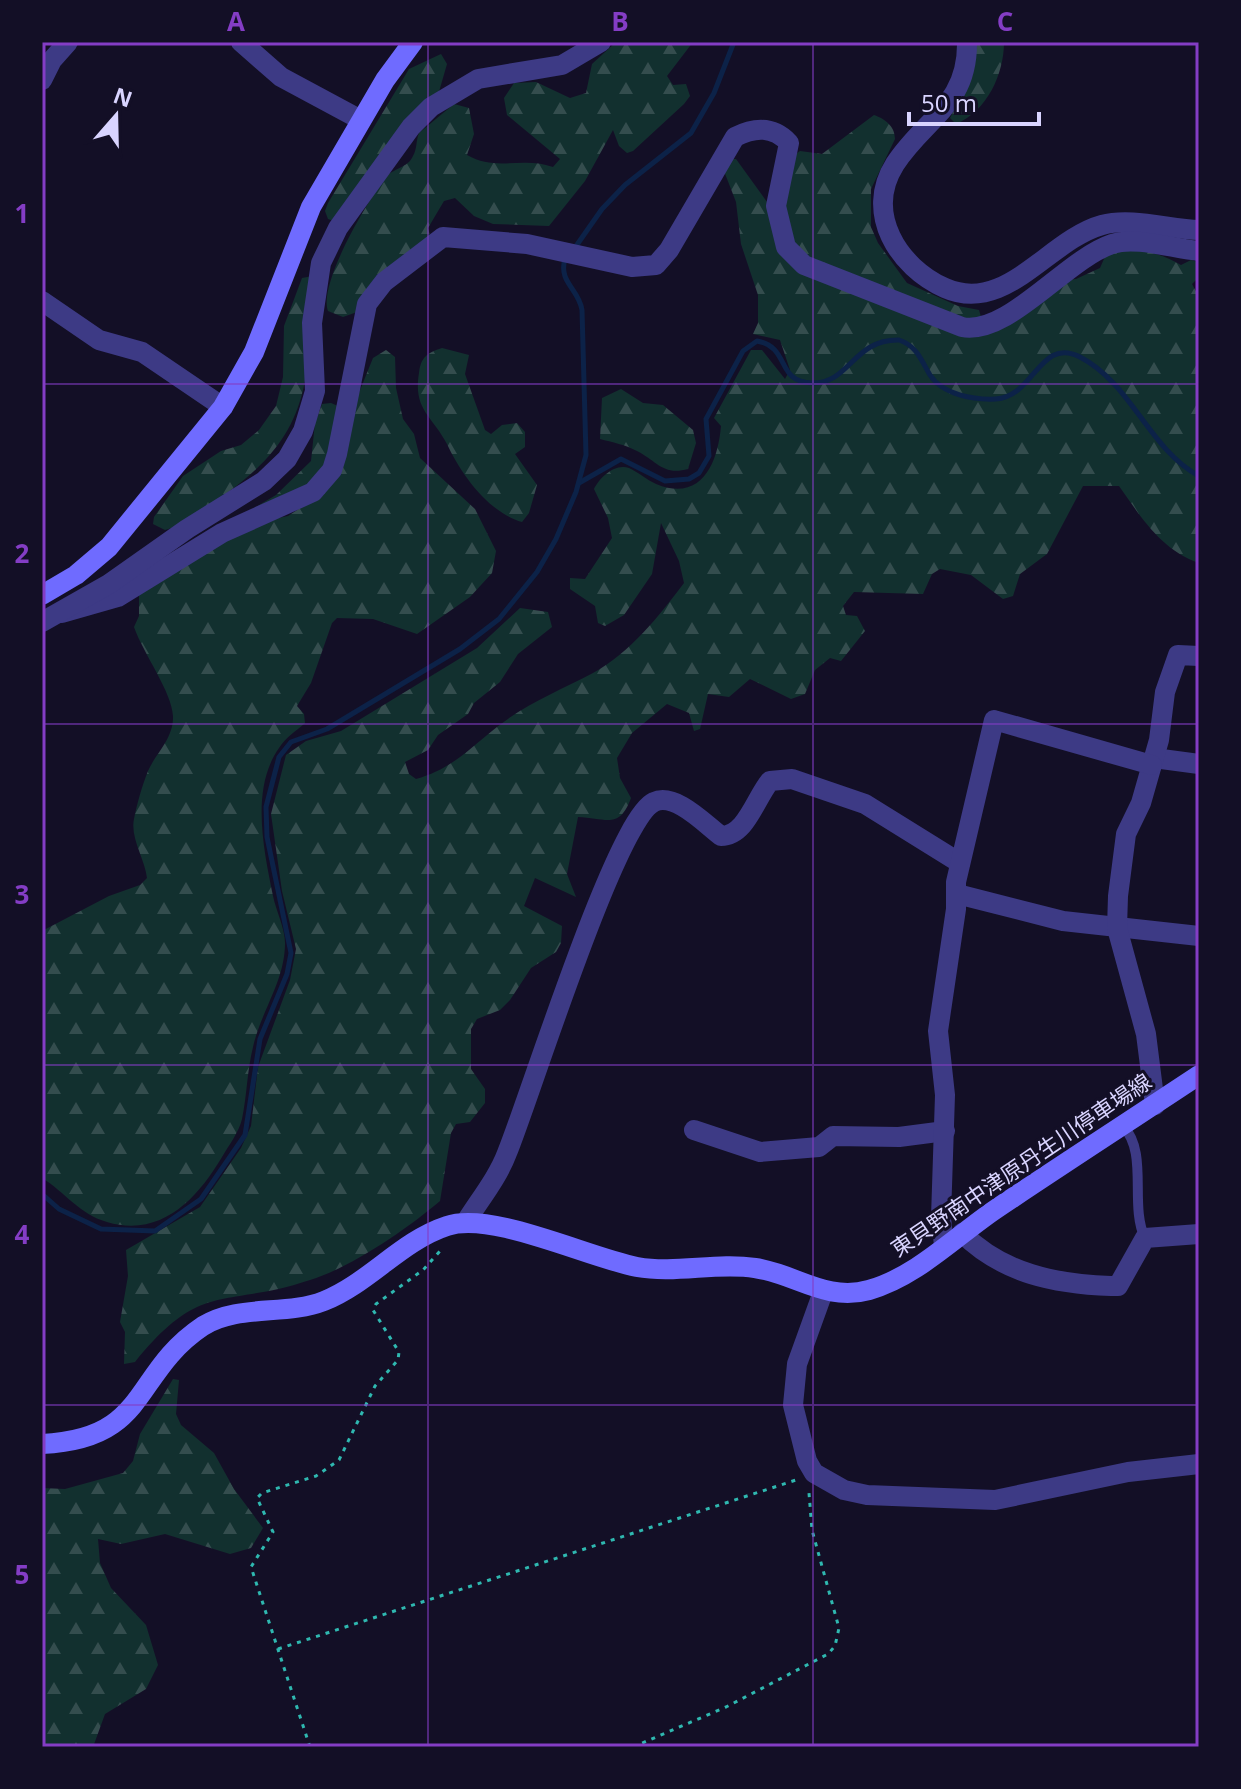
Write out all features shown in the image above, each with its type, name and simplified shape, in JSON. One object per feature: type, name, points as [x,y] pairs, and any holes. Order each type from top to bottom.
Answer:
[{"type":"main road","points":[[43,591],[109,547],[223,407],[254,352],[311,207],[361,120],[413,42]]},
{"type":"main road","name":"東貝野南中津原丹生川停車場線","points":[[467,1220],[638,1267],[754,1267],[823,1292],[868,1290],[913,1269],[1199,1075]]},
{"type":"main road","points":[[42,1444],[72,1441],[108,1430],[124,1417],[180,1344],[206,1324],[246,1313],[303,1309],[328,1300],[432,1231],[467,1220]]},
{"type":"street","points":[[42,80],[52,60],[68,42]]},
{"type":"street","points":[[241,42],[281,77],[361,120]]},
{"type":"street","points":[[62,613],[219,507],[264,481],[287,459],[303,431],[315,391],[312,323],[321,263],[338,228],[411,127],[431,107],[478,79],[562,65],[601,42]]},
{"type":"street","points":[[967,42],[966,66],[956,93],[896,163],[886,190],[883,213],[890,236],[920,273],[951,291],[982,293],[1011,283],[1066,242],[1106,224],[1199,230]]},
{"type":"street","points":[[42,622],[118,597],[222,533],[295,501],[323,482],[337,454],[367,304],[374,292],[431,243],[443,237],[457,237],[646,267],[662,260],[735,137],[751,129],[781,135],[789,143],[776,206],[786,247],[804,265],[962,327],[988,327],[1057,276],[1113,244],[1199,251]]},
{"type":"street","points":[[42,301],[99,340],[142,352],[223,407]]},
{"type":"street","points":[[1155,1105],[1146,1034],[1117,928],[1126,834],[1136,815],[1153,762],[1165,692],[1178,655],[1199,656]]},
{"type":"street","points":[[944,1246],[941,1217],[945,1131],[938,1031],[960,863],[994,720],[1153,762],[1199,764]]},
{"type":"street","points":[[467,1220],[507,1154],[598,905],[633,827],[648,805],[662,799],[679,805],[721,836],[729,836],[741,827],[770,781],[792,779],[865,804],[960,863]]},
{"type":"street","points":[[957,894],[1037,916],[1199,936]]},
{"type":"street","points":[[694,1130],[760,1152],[819,1147],[833,1136],[899,1137],[945,1131]]},
{"type":"street","points":[[962,1233],[983,1251],[1034,1276],[1066,1284],[1111,1286],[1118,1286],[1124,1279],[1145,1238],[1199,1234]]},
{"type":"street","points":[[823,1292],[795,1377],[793,1405],[803,1450],[814,1473],[844,1490],[867,1495],[995,1500],[1142,1470],[1199,1464]]},
{"type":"lane","points":[[1123,1126],[1133,1140],[1140,1224],[1145,1238]]},
{"type":"path","points":[[310,1747],[251,1567],[273,1532],[257,1498],[262,1493],[316,1476],[339,1460],[375,1386],[398,1360],[399,1352],[373,1310],[376,1304],[423,1270],[445,1245]]},
{"type":"path","points":[[278,1649],[814,1473]]},
{"type":"path","points":[[633,1747],[726,1707],[828,1654],[835,1646],[839,1628],[812,1530],[809,1488],[814,1473]]},
{"type":"green space","points":[[616,42],[693,42],[667,76],[673,85],[686,84],[690,96],[684,104],[633,151],[627,153],[619,146],[613,130],[585,181],[549,226],[493,224],[474,216],[455,198],[444,201],[428,228],[430,236],[357,312],[343,317],[328,311],[330,282],[346,243],[385,178],[411,160],[419,133],[454,104],[469,108],[474,134],[467,155],[488,162],[553,167],[560,159],[507,115],[504,98],[514,83],[536,82],[570,98],[586,93],[592,64]]},
{"type":"green space","points":[[977,42],[1004,42],[1001,66],[985,101],[956,124],[950,118],[973,74]]},
{"type":"green space","points":[[441,54],[447,64],[438,95],[334,221],[328,219],[325,211],[328,203],[409,69]]},
{"type":"green space","points":[[874,115],[889,124],[895,139],[871,189],[871,227],[878,243],[907,283],[958,306],[979,310],[981,317],[976,326],[805,260],[782,220],[793,156],[800,151],[822,154]]},
{"type":"green space","points":[[731,159],[736,159],[767,202],[780,248],[962,332],[1064,280],[1076,279],[1100,268],[1107,252],[1135,249],[1181,265],[1191,260],[1198,262],[1198,278],[1192,284],[1199,297],[1199,563],[1163,541],[1119,486],[1083,486],[1047,554],[1020,574],[1013,596],[1003,599],[971,575],[940,569],[932,574],[923,594],[854,592],[843,606],[846,615],[857,616],[865,631],[841,661],[830,658],[815,670],[805,694],[791,699],[750,679],[729,697],[708,694],[700,729],[694,731],[689,713],[667,704],[632,733],[617,758],[620,778],[631,798],[622,815],[611,820],[578,817],[567,874],[576,897],[535,878],[524,906],[562,926],[561,943],[556,952],[531,968],[500,1010],[477,1019],[471,1029],[471,1069],[485,1089],[485,1103],[470,1122],[456,1124],[451,1133],[440,1201],[378,1246],[326,1274],[197,1307],[178,1318],[135,1362],[124,1364],[125,1332],[120,1322],[128,1276],[126,1250],[200,1207],[241,1148],[251,1126],[258,1067],[290,980],[296,949],[282,891],[271,814],[286,755],[306,741],[341,731],[477,648],[520,608],[548,612],[552,627],[518,654],[500,682],[474,703],[468,714],[438,735],[428,750],[405,762],[409,774],[416,779],[429,775],[460,757],[520,711],[593,673],[620,655],[665,608],[684,583],[679,561],[661,523],[652,574],[624,615],[605,626],[598,623],[595,606],[570,589],[570,578],[585,579],[612,538],[608,518],[594,489],[604,476],[613,469],[624,467],[656,484],[672,488],[685,488],[696,483],[705,476],[716,453],[721,426],[714,418],[751,350],[762,350],[785,379],[790,370],[780,340],[753,334],[758,323],[758,295],[741,244],[736,202],[724,171]]},
{"type":"green space","points":[[313,276],[307,371],[292,422],[277,446],[256,469],[190,519],[165,530],[153,524],[154,517],[183,476],[221,451],[241,445],[259,430],[276,406],[283,377],[284,326],[302,278]]},
{"type":"green space","points":[[442,348],[469,355],[465,374],[485,430],[491,434],[502,425],[517,423],[525,432],[525,447],[515,454],[537,485],[529,513],[522,522],[498,510],[477,490],[421,404],[418,385],[421,363],[429,354]]},
{"type":"green space","points":[[386,350],[395,357],[396,388],[403,419],[414,434],[420,458],[475,509],[496,551],[492,573],[470,597],[417,634],[373,619],[337,618],[332,623],[311,683],[297,706],[304,714],[305,723],[281,744],[265,782],[263,840],[285,943],[277,983],[253,1047],[241,1124],[212,1173],[175,1211],[161,1220],[144,1224],[126,1226],[107,1222],[88,1214],[42,1178],[42,931],[109,896],[140,885],[147,878],[134,834],[134,819],[146,777],[168,738],[173,716],[168,696],[134,627],[139,616],[139,592],[254,523],[288,516],[317,497],[373,358]]},
{"type":"green space","points":[[621,389],[643,403],[663,405],[693,430],[696,443],[688,469],[666,469],[633,449],[600,439],[602,398]]},
{"type":"green space","points":[[331,403],[340,407],[321,479],[254,508],[276,495],[311,461],[315,423],[322,404]]},
{"type":"green space","points":[[173,1379],[179,1380],[176,1414],[181,1425],[214,1453],[234,1489],[263,1528],[251,1548],[230,1554],[165,1534],[121,1544],[98,1539],[100,1563],[111,1588],[146,1625],[158,1665],[146,1689],[105,1714],[93,1747],[42,1747],[42,1488],[65,1489],[123,1473],[133,1461],[140,1434]]},
{"type":"waterway","points":[[574,249],[602,209],[625,185],[691,133],[714,93],[734,42]]},
{"type":"waterway","points":[[42,1194],[59,1209],[101,1229],[155,1231],[201,1199],[245,1135],[260,1039],[287,974],[291,953],[267,837],[266,807],[279,757],[291,742],[327,729],[460,649],[499,619],[537,572],[556,539],[576,492],[586,455],[582,310],[564,274],[565,259]]},
{"type":"waterway","points":[[579,483],[621,459],[665,481],[689,479],[699,473],[709,456],[706,419],[743,351],[757,341],[775,350],[793,377],[812,383],[835,377],[871,346],[899,340],[914,350],[930,375],[943,387],[960,395],[987,399],[1009,396],[1020,389],[1055,354],[1080,357],[1113,383],[1166,449],[1199,476]]}]
